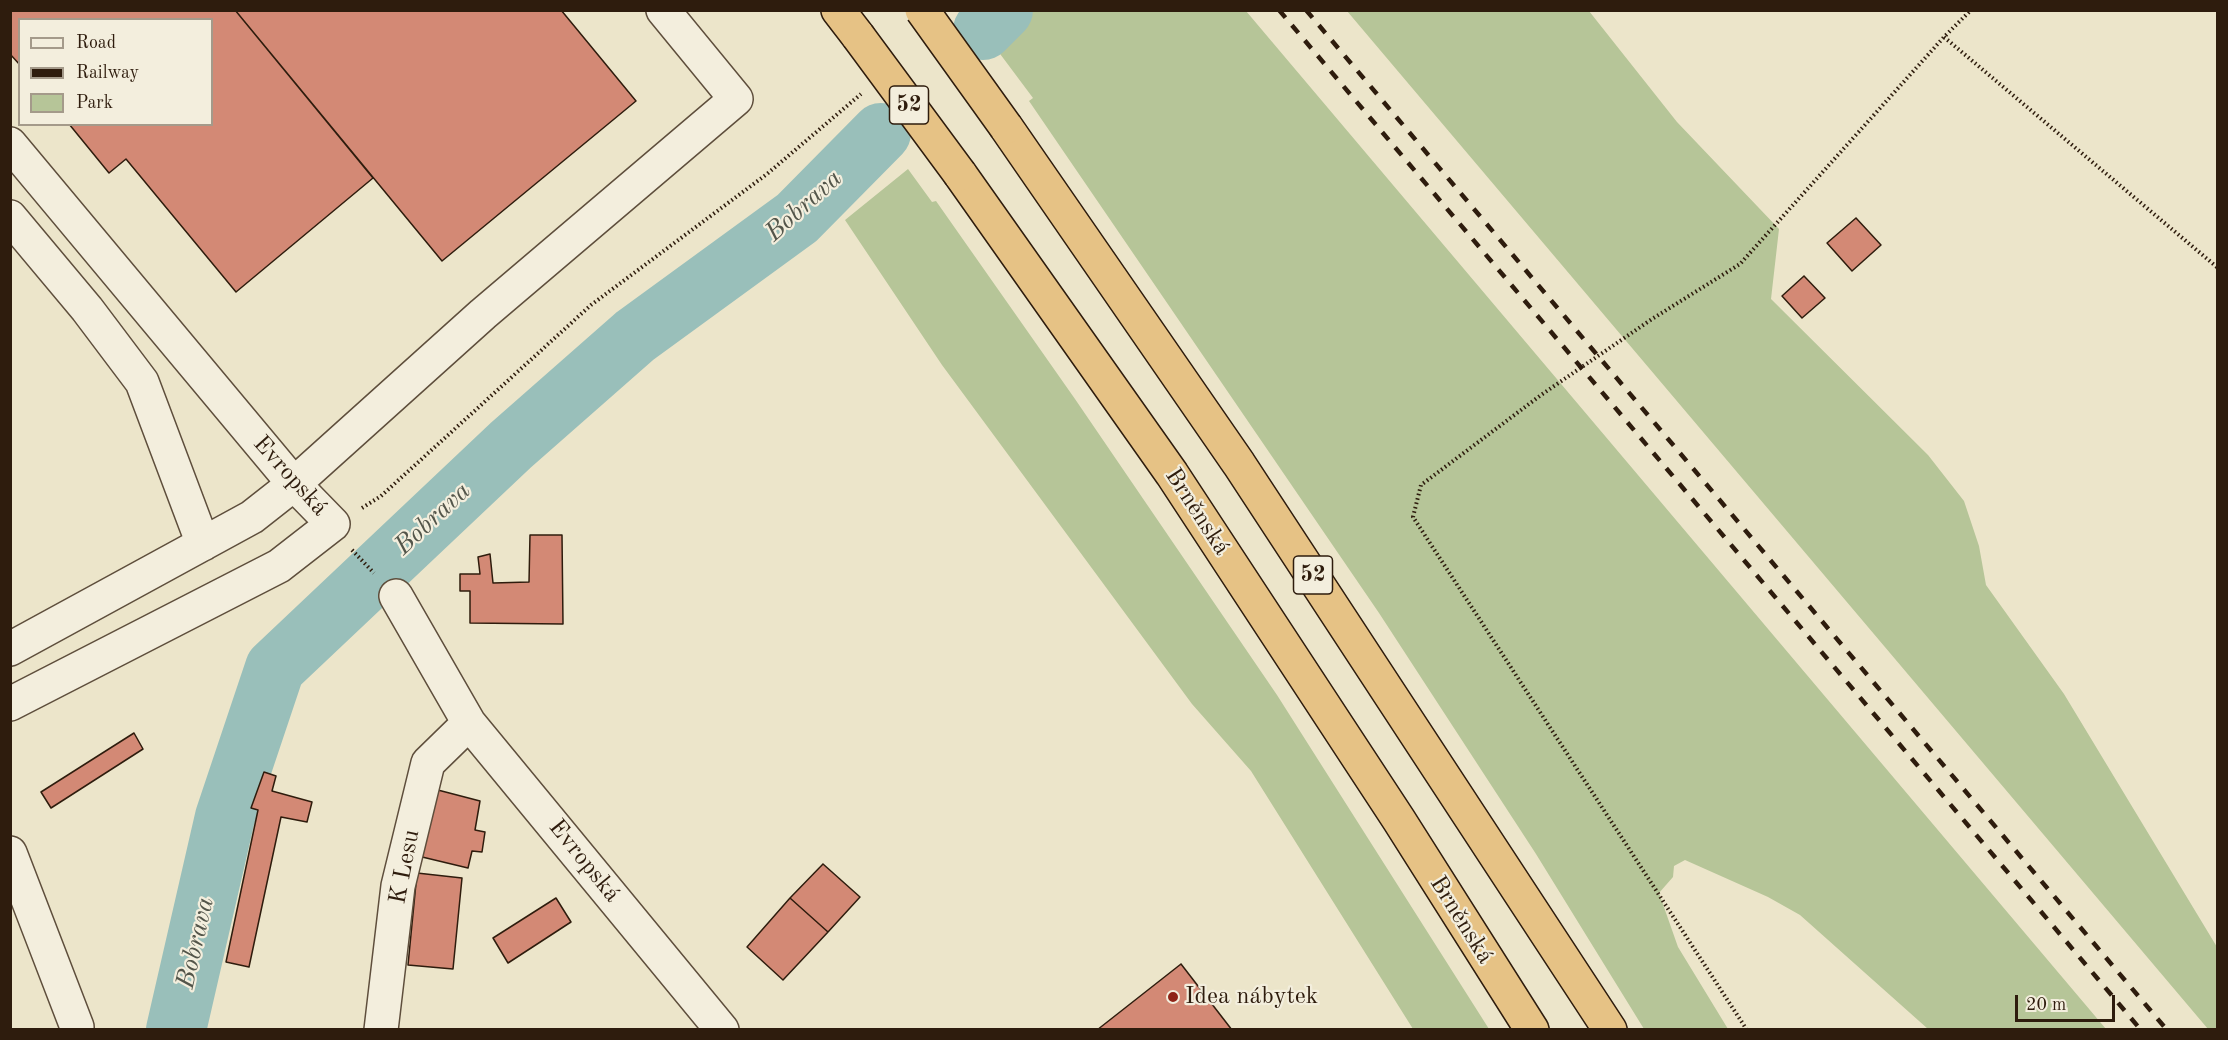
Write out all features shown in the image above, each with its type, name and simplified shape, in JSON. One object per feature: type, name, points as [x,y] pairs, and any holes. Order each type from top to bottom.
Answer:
[{"type":"highway","name":"Brněnská","points":[[838,10],[960,174],[1172,474],[1399,820],[1532,1029]]},
{"type":"highway","name":"52","points":[[922,10],[1006,127],[1246,474],[1610,1029]]},
{"type":"street","points":[[10,649],[252,517],[294,484],[483,314],[736,99],[663,10]]},
{"type":"street","name":"Evropská","points":[[10,144],[294,484],[333,524],[279,566],[10,704]]},
{"type":"street","points":[[10,217],[87,309],[142,382],[203,544]]},
{"type":"street","name":"Evropská","points":[[396,596],[469,723],[722,1029]]},
{"type":"street","name":"K Lesu","points":[[381,1029],[398,886],[428,762],[469,723]]},
{"type":"street","points":[[10,853],[77,1027]]},
{"type":"path","points":[[1747,1029],[1413,517],[1420,485],[1541,395],[1652,319],[1740,264],[1944,37],[1971,10]]},
{"type":"path","points":[[1944,37],[2217,268]]},
{"type":"path","points":[[333,524],[381,496],[591,305],[766,174],[846,109],[864,91]]},
{"type":"green space","points":[[968,11],[1246,11],[2106,1029],[1928,1029],[1800,915],[1768,897],[1685,860],[1674,866],[1673,877],[1659,893],[1678,947],[1728,1029],[1644,1029],[1536,854],[1379,613],[1029,101],[1033,98]]},
{"type":"green space","points":[[1347,11],[1589,11],[1677,122],[1779,229],[1771,299],[1928,455],[1964,501],[1979,546],[1986,585],[2064,694],[2217,947],[2217,1029],[2208,1029]]},
{"type":"green space","points":[[908,169],[932,202],[936,201],[1075,399],[1277,695],[1489,1029],[1413,1029],[1251,771],[1192,704],[942,365],[845,220]]},
{"type":"building","points":[[10,10],[235,10],[373,178],[236,292],[126,159],[109,173],[71,126],[213,126],[213,18],[18,18],[18,63],[10,54]]},
{"type":"building","points":[[235,10],[561,10],[636,101],[442,261]]},
{"type":"building","points":[[1856,218],[1881,245],[1852,271],[1827,243]]},
{"type":"building","points":[[1804,276],[1825,298],[1802,318],[1782,296]]},
{"type":"building","points":[[530,535],[562,535],[563,624],[470,623],[470,591],[460,591],[460,574],[480,574],[478,557],[490,554],[493,583],[529,582]]},
{"type":"building","points":[[134,733],[143,749],[51,808],[41,792]]},
{"type":"building","points":[[264,772],[276,776],[272,791],[312,802],[307,822],[281,817],[249,967],[226,962],[258,810],[251,808]]},
{"type":"building","points":[[434,789],[480,801],[475,830],[485,832],[482,852],[472,851],[468,868],[418,856]]},
{"type":"building","points":[[823,864],[860,897],[828,932],[790,898]]},
{"type":"building","points":[[417,873],[462,878],[453,969],[408,965]]},
{"type":"building","points":[[556,898],[571,922],[508,963],[493,938]]},
{"type":"building","points":[[790,898],[828,932],[783,980],[747,947]]},
{"type":"building","name":"Idea nábytek","points":[[1181,964],[1232,1030],[1097,1030]]},
{"type":"waterway","name":"Bobrava","points":[[983,30],[1003,10]]},
{"type":"waterway","name":"Bobrava","points":[[176,1030],[225,817],[275,668],[511,445],[635,336],[797,218],[881,133]]},
{"type":"railway","points":[[1279,10],[2141,1030]]},
{"type":"railway","points":[[1306,10],[2167,1030]]},
{"type":"place","name":"Idea nábytek","points":[[1173,997]]}]
